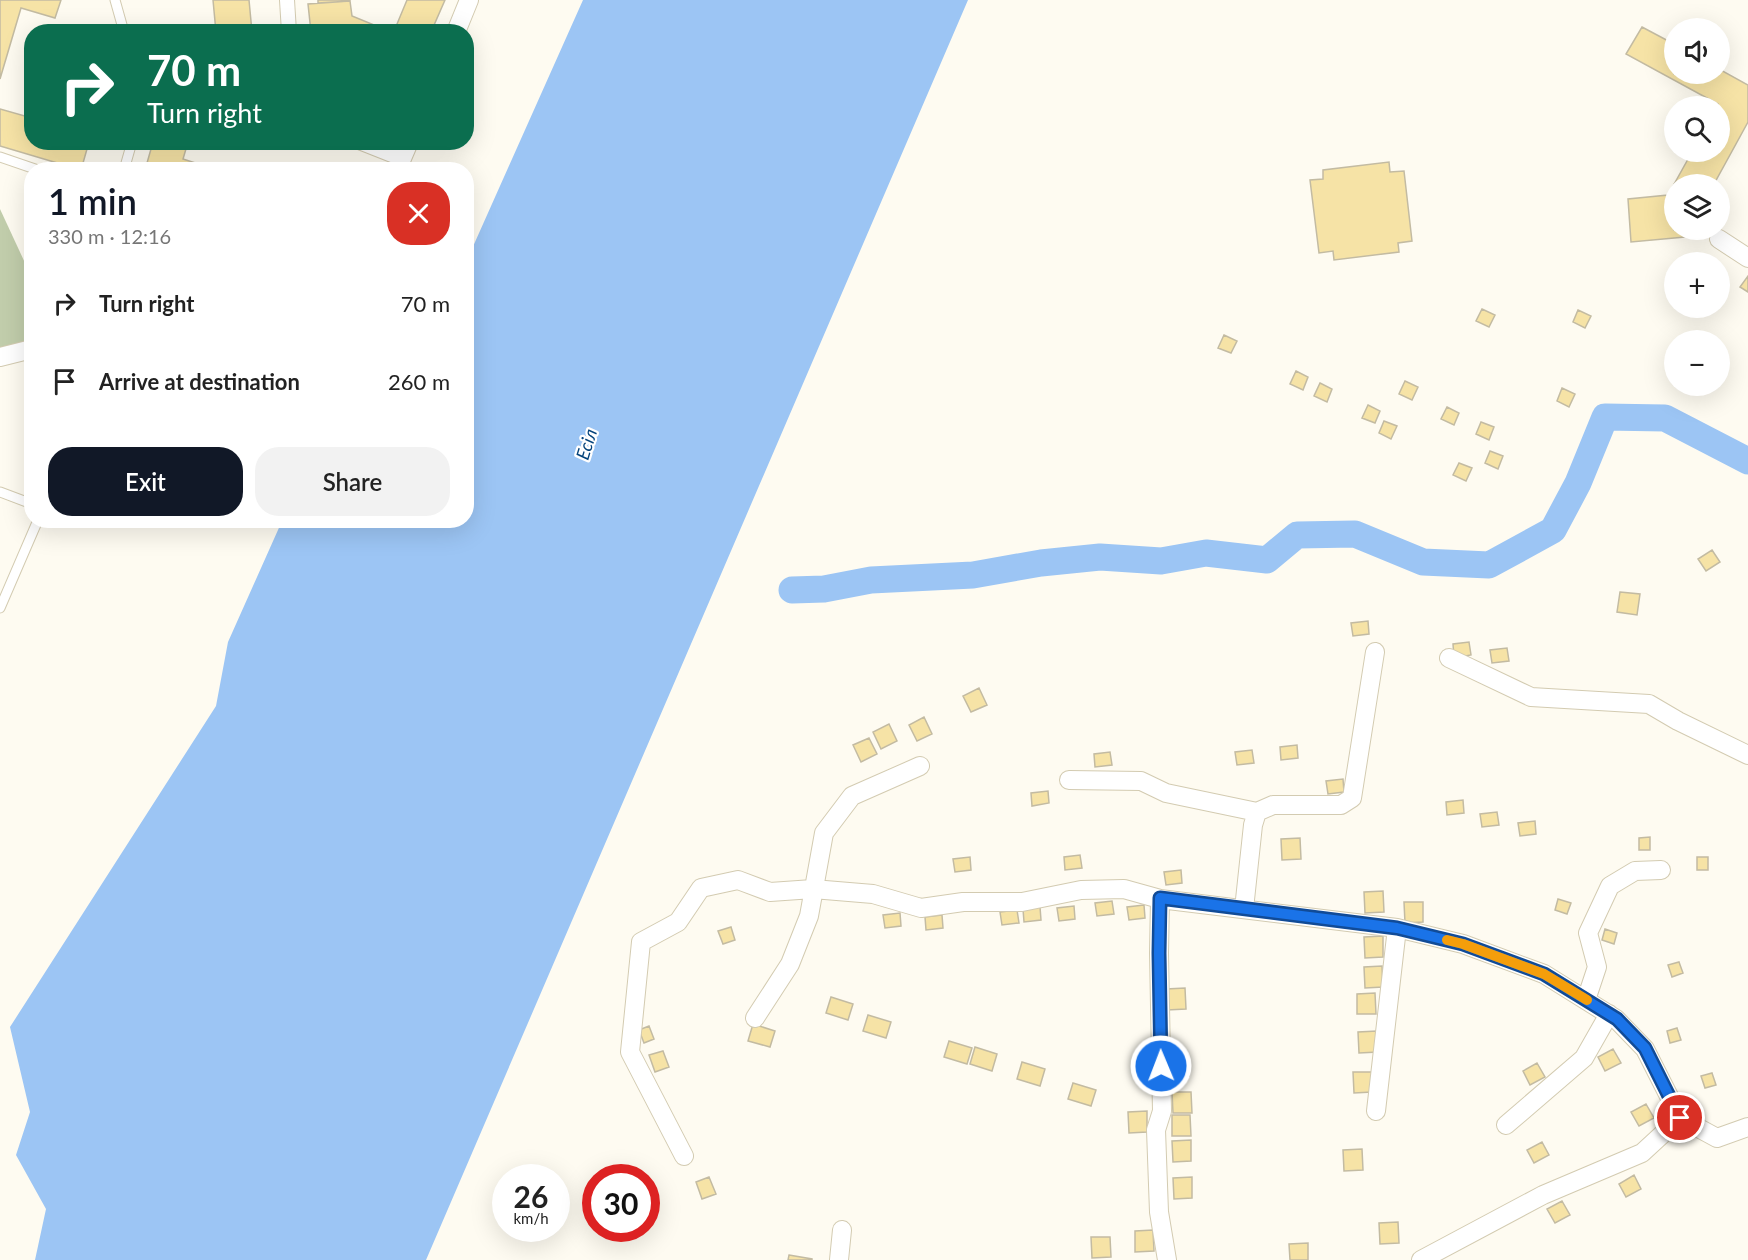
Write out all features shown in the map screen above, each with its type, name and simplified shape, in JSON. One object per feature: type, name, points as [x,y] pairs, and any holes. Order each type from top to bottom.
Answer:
[{"type":"street","points":[[287,0],[288,24]]},
{"type":"street","points":[[459,24],[469,0]]},
{"type":"street","points":[[382,150],[403,157]]},
{"type":"street","points":[[1721,240],[1748,258]]},
{"type":"street","points":[[0,357],[24,351]]},
{"type":"street","points":[[1070,780],[1141,781],[1166,793],[1257,813],[1273,805],[1341,805],[1352,798],[1375,652]]},
{"type":"street","points":[[1449,658],[1531,697],[1649,704],[1678,721],[1748,755]]},
{"type":"street","points":[[755,1018],[790,964],[809,916],[824,833],[852,796],[920,766]]},
{"type":"street","points":[[1245,909],[1253,825],[1257,813]]},
{"type":"street","points":[[1586,1000],[1597,967],[1588,933],[1610,886],[1635,871],[1661,870]]},
{"type":"street","points":[[684,1156],[630,1052],[641,942],[678,922],[701,888],[738,880],[770,892],[813,889],[873,894],[921,908],[963,902],[1022,902],[1081,890],[1124,889],[1160,898],[1397,928],[1463,944],[1544,974],[1617,1019],[1645,1048],[1680,1118],[1717,1138],[1748,1127]]},
{"type":"street","points":[[1160,898],[1162,1111],[1156,1130],[1159,1212],[1167,1260]]},
{"type":"street","points":[[1376,1111],[1397,928]]},
{"type":"street","points":[[1506,1125],[1584,1058],[1609,1014]]},
{"type":"street","points":[[1421,1260],[1543,1195],[1642,1153],[1680,1118]]},
{"type":"street","points":[[839,1260],[842,1230]]},
{"type":"lane","points":[[115,0],[122,24]]},
{"type":"lane","points":[[0,157],[24,165]]},
{"type":"lane","points":[[0,492],[24,501]]},
{"type":"lane","points":[[0,608],[35,528]]},
{"type":"green space","points":[[0,209],[24,261],[24,343],[0,351]]},
{"type":"water","name":"Есіл","points":[[583,0],[968,0],[426,1260],[35,1260],[46,1209],[16,1155],[30,1112],[10,1027],[216,706],[228,642],[279,528],[474,528],[474,244]]},
{"type":"building","points":[[0,0],[61,0],[55,18],[21,8],[0,79]]},
{"type":"building","points":[[213,0],[249,0],[251,24],[215,24]]},
{"type":"building","points":[[318,0],[350,0],[350,1],[318,3]]},
{"type":"building","points":[[407,0],[445,0],[434,24],[397,24]]},
{"type":"building","points":[[350,1],[352,16],[372,24],[310,24],[308,4]]},
{"type":"building","points":[[1642,27],[1664,39],[1664,75],[1626,54]]},
{"type":"building","points":[[1730,75],[1748,85],[1748,122],[1730,155],[1730,96],[1703,96],[1681,84],[1730,84]]},
{"type":"building","points":[[0,109],[24,116],[24,150],[87,150],[83,162],[54,162],[0,146]]},
{"type":"building","points":[[151,150],[186,150],[183,159],[192,162],[147,162]]},
{"type":"building","points":[[1389,162],[1390,172],[1404,171],[1412,241],[1398,243],[1399,252],[1334,260],[1333,251],[1319,253],[1310,180],[1323,179],[1323,170]]},
{"type":"building","points":[[1686,162],[1726,162],[1719,174],[1680,174]]},
{"type":"building","points":[[1664,195],[1664,239],[1631,242],[1628,199]]},
{"type":"building","points":[[1748,276],[1748,292],[1740,287]]},
{"type":"building","points":[[1482,309],[1495,315],[1489,327],[1476,321]]},
{"type":"building","points":[[1578,310],[1591,316],[1585,328],[1573,322]]},
{"type":"building","points":[[1224,335],[1237,341],[1231,353],[1218,348]]},
{"type":"building","points":[[1296,371],[1308,377],[1303,390],[1290,384]]},
{"type":"building","points":[[1405,381],[1418,387],[1412,400],[1399,394]]},
{"type":"building","points":[[1320,383],[1332,389],[1327,402],[1314,396]]},
{"type":"building","points":[[1562,388],[1575,394],[1569,407],[1557,401]]},
{"type":"building","points":[[1368,405],[1380,411],[1375,423],[1362,418]]},
{"type":"building","points":[[1447,407],[1459,413],[1454,425],[1441,419]]},
{"type":"building","points":[[1384,421],[1397,426],[1391,439],[1379,433]]},
{"type":"building","points":[[1481,422],[1494,427],[1489,440],[1476,434]]},
{"type":"building","points":[[1490,451],[1503,456],[1498,469],[1485,463]]},
{"type":"building","points":[[1459,463],[1472,468],[1466,481],[1453,475]]},
{"type":"building","points":[[1712,550],[1720,562],[1706,571],[1698,559]]},
{"type":"building","points":[[1620,592],[1640,594],[1637,615],[1617,612]]},
{"type":"building","points":[[1368,621],[1369,634],[1353,636],[1351,623]]},
{"type":"building","points":[[1469,642],[1471,655],[1454,658],[1453,644]]},
{"type":"building","points":[[1507,648],[1509,661],[1492,663],[1490,650]]},
{"type":"building","points":[[979,688],[987,705],[971,712],[963,696]]},
{"type":"building","points":[[924,717],[932,734],[917,741],[909,725]]},
{"type":"building","points":[[889,724],[897,741],[881,749],[873,732]]},
{"type":"building","points":[[869,738],[877,754],[861,762],[853,745]]},
{"type":"building","points":[[1297,745],[1298,758],[1281,760],[1280,747]]},
{"type":"building","points":[[1252,750],[1254,763],[1237,765],[1235,752]]},
{"type":"building","points":[[1110,752],[1112,765],[1095,767],[1094,754]]},
{"type":"building","points":[[1343,779],[1344,792],[1328,794],[1326,781]]},
{"type":"building","points":[[1048,791],[1049,803],[1032,806],[1031,793]]},
{"type":"building","points":[[1463,800],[1464,813],[1447,815],[1446,802]]},
{"type":"building","points":[[1497,812],[1499,825],[1482,827],[1480,814]]},
{"type":"building","points":[[1535,821],[1536,834],[1520,836],[1518,823]]},
{"type":"building","points":[[1650,837],[1650,850],[1639,850],[1639,838]]},
{"type":"building","points":[[1300,838],[1301,859],[1282,860],[1281,839]]},
{"type":"building","points":[[1080,855],[1082,868],[1065,870],[1064,857]]},
{"type":"building","points":[[970,857],[971,870],[955,872],[953,859]]},
{"type":"building","points":[[1697,857],[1708,857],[1708,870],[1697,870]]},
{"type":"building","points":[[1181,870],[1182,883],[1166,885],[1164,872]]},
{"type":"building","points":[[1383,891],[1384,912],[1365,913],[1364,892]]},
{"type":"building","points":[[1558,899],[1571,903],[1567,914],[1555,910]]},
{"type":"building","points":[[1112,901],[1114,914],[1097,916],[1095,903]]},
{"type":"building","points":[[1404,902],[1423,902],[1423,922],[1405,923]]},
{"type":"building","points":[[1144,905],[1145,918],[1129,920],[1127,907]]},
{"type":"building","points":[[1074,906],[1075,919],[1059,921],[1057,908]]},
{"type":"building","points":[[1040,907],[1041,920],[1024,922],[1023,909]]},
{"type":"building","points":[[1017,910],[1019,923],[1002,925],[1000,912]]},
{"type":"building","points":[[900,913],[901,926],[885,928],[883,915]]},
{"type":"building","points":[[942,915],[943,928],[926,930],[925,917]]},
{"type":"building","points":[[731,927],[735,940],[723,944],[718,931]]},
{"type":"building","points":[[1605,929],[1617,933],[1614,944],[1602,940]]},
{"type":"building","points":[[1383,936],[1383,957],[1365,958],[1364,937]]},
{"type":"building","points":[[1679,962],[1683,973],[1672,977],[1668,965]]},
{"type":"building","points":[[1382,966],[1383,987],[1365,988],[1364,967]]},
{"type":"building","points":[[1185,988],[1186,1009],[1167,1010],[1166,989]]},
{"type":"building","points":[[1375,993],[1376,1014],[1357,1014],[1357,994]]},
{"type":"building","points":[[831,997],[853,1004],[848,1020],[826,1013]]},
{"type":"building","points":[[868,1015],[891,1022],[886,1038],[863,1031]]},
{"type":"building","points":[[753,1024],[775,1031],[770,1047],[748,1041]]},
{"type":"building","points":[[649,1026],[654,1039],[644,1043],[639,1030]]},
{"type":"building","points":[[1677,1028],[1681,1040],[1670,1043],[1667,1031]]},
{"type":"building","points":[[1377,1031],[1378,1052],[1359,1053],[1358,1032]]},
{"type":"building","points":[[949,1041],[972,1048],[967,1064],[944,1057]]},
{"type":"building","points":[[975,1047],[997,1054],[992,1071],[970,1064]]},
{"type":"building","points":[[1613,1049],[1621,1063],[1605,1071],[1598,1057]]},
{"type":"building","points":[[663,1051],[669,1067],[655,1072],[649,1055]]},
{"type":"building","points":[[1188,1055],[1189,1076],[1170,1077],[1170,1056]]},
{"type":"building","points":[[1022,1062],[1045,1069],[1040,1086],[1017,1079]]},
{"type":"building","points":[[1537,1063],[1545,1077],[1530,1085],[1523,1071]]},
{"type":"building","points":[[1353,1072],[1372,1072],[1372,1092],[1354,1093]]},
{"type":"building","points":[[1712,1073],[1716,1085],[1705,1088],[1701,1076]]},
{"type":"building","points":[[1073,1083],[1096,1090],[1091,1106],[1068,1099]]},
{"type":"building","points":[[1172,1092],[1191,1092],[1192,1113],[1173,1113]]},
{"type":"building","points":[[1646,1104],[1654,1118],[1639,1126],[1631,1112]]},
{"type":"building","points":[[1147,1111],[1147,1132],[1129,1133],[1128,1112]]},
{"type":"building","points":[[1172,1115],[1190,1115],[1191,1136],[1172,1136]]},
{"type":"building","points":[[1191,1140],[1191,1161],[1173,1162],[1172,1141]]},
{"type":"building","points":[[1542,1142],[1549,1155],[1534,1163],[1527,1150]]},
{"type":"building","points":[[1362,1149],[1363,1170],[1344,1171],[1343,1150]]},
{"type":"building","points":[[1634,1175],[1641,1189],[1626,1197],[1619,1184]]},
{"type":"building","points":[[709,1177],[716,1194],[702,1199],[696,1182]]},
{"type":"building","points":[[1192,1177],[1192,1198],[1174,1199],[1173,1178]]},
{"type":"building","points":[[1562,1201],[1570,1215],[1555,1223],[1547,1209]]},
{"type":"building","points":[[1398,1222],[1399,1243],[1380,1244],[1379,1223]]},
{"type":"building","points":[[1153,1230],[1154,1251],[1135,1252],[1135,1231]]},
{"type":"building","points":[[1091,1237],[1110,1237],[1111,1257],[1092,1258]]},
{"type":"building","points":[[1308,1243],[1308,1260],[1290,1260],[1289,1244]]},
{"type":"building","points":[[789,1255],[812,1259],[812,1260],[788,1260]]},
{"type":"waterway","points":[[792,590],[824,589],[871,580],[973,575],[1041,563],[1100,557],[1161,561],[1206,553],[1267,560],[1297,535],[1355,534],[1423,562],[1489,565],[1553,530],[1578,483],[1605,417],[1665,418],[1748,461]]},
{"type":"slow traffic","points":[[1447,940],[1544,974],[1587,1000]]},
{"type":"route","points":[[1161,1066],[1160,898],[1397,928],[1463,944],[1544,974],[1617,1019],[1645,1048],[1680,1118]]}]
